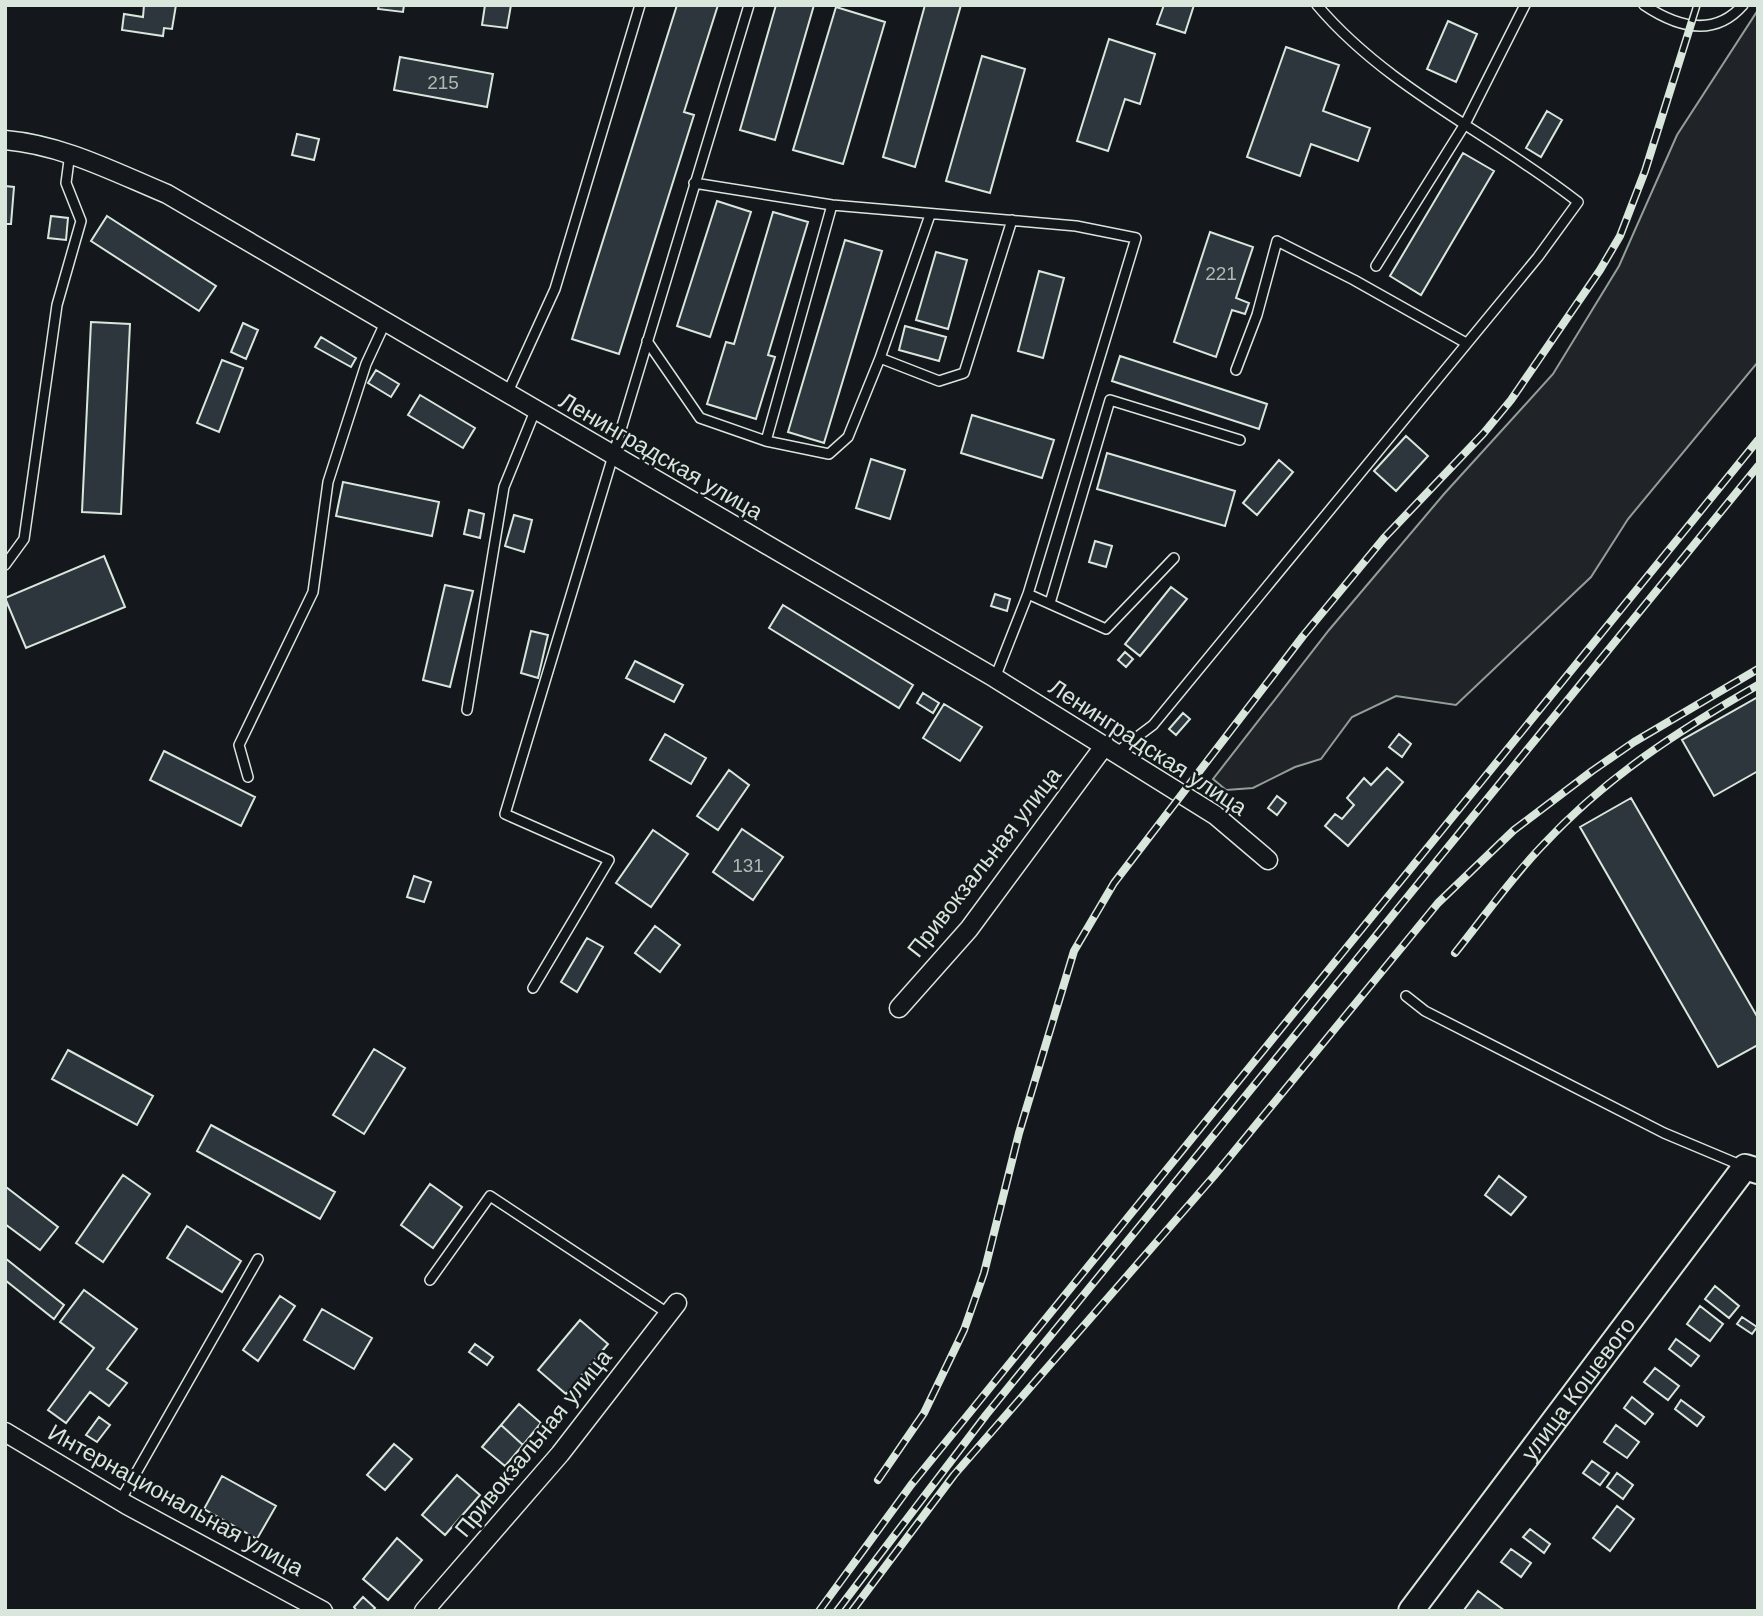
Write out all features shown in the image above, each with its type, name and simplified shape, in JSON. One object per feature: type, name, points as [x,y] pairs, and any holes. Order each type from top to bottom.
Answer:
[{"type":"street","name":"Ленинградская улица","points":[[5,140],[29,142],[71,153],[167,194],[995,678],[1215,815],[1268,860]]},
{"type":"street","name":"Привокзальная улица","points":[[899,1007],[969,929],[1111,749]]},
{"type":"street","name":"улица Кошевого","points":[[1411,1611],[1751,1169]]},
{"type":"street","name":"Привокзальная улица","points":[[424,1611],[560,1454],[673,1309]]},
{"type":"street","name":"Интернациональная улица","points":[[5,1432],[120,1501],[323,1611]]},
{"type":"lane","points":[[507,395],[555,289],[640,5]]},
{"type":"lane","points":[[533,988],[609,860],[505,814],[749,5]]},
{"type":"lane","points":[[1111,749],[1153,725],[1578,202],[1538,170],[1385,70],[1342,35],[1317,5]]},
{"type":"lane","points":[[1376,266],[1465,124],[1525,5]]},
{"type":"lane","points":[[1644,5],[1668,21],[1714,26],[1733,17],[1743,5]]},
{"type":"lane","points":[[5,565],[24,540],[57,305],[81,221],[66,183],[71,153]]},
{"type":"lane","points":[[694,184],[832,205],[1076,226],[1136,238],[1028,594],[995,678]]},
{"type":"lane","points":[[766,441],[832,205]]},
{"type":"lane","points":[[648,341],[700,418],[766,441],[829,454],[848,437],[880,358],[930,215]]},
{"type":"lane","points":[[880,358],[939,381],[964,373],[1012,220]]},
{"type":"lane","points":[[1236,370],[1257,315],[1277,242],[1354,280],[1466,343]]},
{"type":"lane","points":[[248,777],[239,745],[313,592],[328,482],[366,364],[385,323]]},
{"type":"lane","points":[[1050,603],[1110,400],[1240,440]]},
{"type":"lane","points":[[467,710],[504,487],[536,411]]},
{"type":"lane","points":[[1028,594],[1106,629],[1174,558]]},
{"type":"lane","points":[[1406,996],[1425,1011],[1664,1133],[1751,1169]]},
{"type":"lane","points":[[430,1280],[490,1196],[673,1309]]},
{"type":"lane","points":[[120,1501],[258,1259]]},
{"type":"shaded area","points":[[1758,10],[1758,362],[1628,519],[1591,577],[1456,705],[1396,696],[1352,717],[1321,759],[1295,767],[1253,788],[1226,790],[1213,779],[1329,630],[1444,494],[1553,374],[1619,266],[1677,135]]},
{"type":"building","points":[[144,5],[176,5],[172,29],[164,28],[163,36],[122,30],[124,14],[143,17]]},
{"type":"building","points":[[379,5],[404,5],[403,12],[378,9]]},
{"type":"building","points":[[485,5],[511,5],[507,28],[482,25]]},
{"type":"building","points":[[677,5],[718,5],[684,112],[694,115],[619,354],[572,339]]},
{"type":"building","points":[[776,5],[814,5],[775,140],[740,130]]},
{"type":"building","points":[[925,5],[961,5],[915,167],[883,157]]},
{"type":"building","points":[[1164,5],[1194,5],[1185,33],[1157,24]]},
{"type":"building","points":[[836,7],[885,22],[843,164],[793,150]]},
{"type":"building","points":[[1448,21],[1477,34],[1456,82],[1427,69]]},
{"type":"building","points":[[1109,39],[1155,54],[1140,104],[1125,99],[1108,151],[1077,141]]},
{"type":"building","points":[[1286,47],[1339,65],[1323,111],[1370,128],[1358,161],[1311,144],[1300,176],[1247,157]]},
{"type":"building","points":[[982,56],[1025,69],[990,193],[946,181]]},
{"type":"building","points":[[400,57],[493,74],[487,107],[394,90]]},
{"type":"building","points":[[1547,111],[1562,120],[1541,157],[1526,148]]},
{"type":"building","points":[[297,134],[319,139],[314,160],[292,155]]},
{"type":"building","points":[[1463,153],[1494,171],[1421,295],[1390,276]]},
{"type":"building","points":[[5,186],[14,187],[11,224],[5,224]]},
{"type":"building","points":[[717,201],[751,212],[710,337],[677,326]]},
{"type":"building","points":[[773,212],[808,222],[768,355],[775,357],[756,419],[707,404],[726,342],[734,344]]},
{"type":"building","points":[[51,216],[68,218],[66,240],[48,238]]},
{"type":"building","points":[[107,216],[216,286],[199,311],[91,241]]},
{"type":"building","points":[[1210,232],[1253,247],[1236,298],[1249,303],[1245,314],[1232,310],[1216,357],[1174,342]]},
{"type":"building","points":[[845,240],[882,251],[824,443],[788,432]]},
{"type":"building","points":[[936,252],[967,260],[948,329],[916,320]]},
{"type":"building","points":[[1039,271],[1064,278],[1043,358],[1018,351]]},
{"type":"building","points":[[91,322],[130,324],[121,514],[82,512]]},
{"type":"building","points":[[243,323],[258,330],[246,359],[231,352]]},
{"type":"building","points":[[905,326],[946,337],[939,361],[899,350]]},
{"type":"building","points":[[321,337],[356,358],[351,367],[315,347]]},
{"type":"building","points":[[1120,356],[1267,404],[1259,429],[1112,381]]},
{"type":"building","points":[[222,360],[243,368],[219,432],[197,423]]},
{"type":"building","points":[[376,370],[399,384],[391,397],[368,383]]},
{"type":"building","points":[[420,395],[475,428],[463,448],[408,415]]},
{"type":"building","points":[[972,415],[1054,440],[1042,478],[961,453]]},
{"type":"building","points":[[1406,436],[1428,456],[1396,491],[1374,471]]},
{"type":"building","points":[[1107,453],[1235,491],[1225,526],[1097,489]]},
{"type":"building","points":[[871,459],[905,470],[890,519],[856,508]]},
{"type":"building","points":[[1279,460],[1293,472],[1257,515],[1243,503]]},
{"type":"building","points":[[343,482],[439,502],[432,536],[336,516]]},
{"type":"building","points":[[469,510],[484,514],[480,538],[464,534]]},
{"type":"building","points":[[514,515],[532,520],[524,552],[505,546]]},
{"type":"building","points":[[1095,541],[1112,546],[1106,567],[1089,562]]},
{"type":"building","points":[[104,556],[125,607],[26,648],[5,598]]},
{"type":"building","points":[[445,585],[473,591],[450,687],[423,680]]},
{"type":"building","points":[[1171,587],[1187,599],[1140,656],[1125,644]]},
{"type":"building","points":[[995,594],[1010,599],[1007,611],[991,606]]},
{"type":"building","points":[[783,605],[913,685],[899,708],[769,628]]},
{"type":"building","points":[[531,631],[548,635],[538,678],[521,673]]},
{"type":"building","points":[[1125,652],[1133,659],[1126,667],[1118,660]]},
{"type":"building","points":[[635,661],[683,685],[674,702],[626,678]]},
{"type":"building","points":[[923,693],[939,703],[933,713],[917,703]]},
{"type":"building","points":[[1758,697],[1758,771],[1714,796],[1682,740]]},
{"type":"building","points":[[944,704],[982,727],[960,761],[923,738]]},
{"type":"building","points":[[1183,713],[1190,719],[1176,735],[1169,729]]},
{"type":"building","points":[[665,734],[706,758],[691,784],[650,760]]},
{"type":"building","points":[[1399,734],[1411,744],[1402,757],[1389,747]]},
{"type":"building","points":[[164,751],[255,797],[241,826],[150,780]]},
{"type":"building","points":[[1387,768],[1403,782],[1348,846],[1325,826],[1335,814],[1342,819],[1354,805],[1347,798],[1364,778],[1371,785]]},
{"type":"building","points":[[729,770],[749,785],[718,830],[697,816]]},
{"type":"building","points":[[1277,796],[1286,803],[1277,815],[1268,808]]},
{"type":"building","points":[[1631,798],[1758,1018],[1758,1045],[1718,1067],[1580,827]]},
{"type":"building","points":[[742,829],[783,857],[753,900],[713,872]]},
{"type":"building","points":[[653,830],[688,854],[651,907],[616,883]]},
{"type":"building","points":[[414,876],[431,882],[424,902],[407,897]]},
{"type":"building","points":[[655,926],[680,945],[660,972],[635,953]]},
{"type":"building","points":[[587,938],[603,947],[577,992],[561,982]]},
{"type":"building","points":[[374,1049],[405,1068],[364,1134],[333,1115]]},
{"type":"building","points":[[68,1050],[153,1096],[137,1125],[52,1079]]},
{"type":"building","points":[[211,1125],[335,1192],[320,1219],[197,1151]]},
{"type":"building","points":[[123,1175],[150,1194],[103,1262],[76,1243]]},
{"type":"building","points":[[1499,1176],[1526,1197],[1511,1215],[1485,1195]]},
{"type":"building","points":[[430,1184],[462,1207],[433,1248],[401,1225]]},
{"type":"building","points":[[6,1187],[58,1227],[40,1250],[5,1224]]},
{"type":"building","points":[[187,1226],[241,1261],[222,1292],[167,1258]]},
{"type":"building","points":[[5,1258],[64,1305],[54,1319],[5,1280]]},
{"type":"building","points":[[1715,1286],[1739,1306],[1729,1318],[1705,1299]]},
{"type":"building","points":[[84,1290],[137,1329],[107,1369],[127,1383],[109,1406],[90,1392],[66,1423],[48,1410],[94,1348],[60,1322]]},
{"type":"building","points":[[280,1296],[295,1306],[258,1361],[243,1350]]},
{"type":"building","points":[[1700,1306],[1723,1324],[1710,1341],[1687,1324]]},
{"type":"building","points":[[322,1309],[372,1338],[354,1369],[304,1340]]},
{"type":"building","points":[[1742,1317],[1757,1327],[1752,1334],[1737,1324]]},
{"type":"building","points":[[580,1320],[608,1344],[566,1394],[538,1370]]},
{"type":"building","points":[[1676,1339],[1699,1356],[1691,1366],[1669,1349]]},
{"type":"building","points":[[475,1344],[493,1357],[487,1365],[469,1352]]},
{"type":"building","points":[[1655,1368],[1679,1386],[1668,1400],[1644,1382]]},
{"type":"building","points":[[1632,1397],[1653,1414],[1645,1424],[1624,1408]]},
{"type":"building","points":[[1681,1400],[1704,1417],[1697,1426],[1675,1409]]},
{"type":"building","points":[[519,1404],[541,1423],[523,1445],[501,1425]]},
{"type":"building","points":[[99,1417],[110,1425],[97,1442],[86,1435]]},
{"type":"building","points":[[501,1425],[523,1445],[505,1466],[482,1447]]},
{"type":"building","points":[[1616,1425],[1639,1442],[1627,1458],[1604,1442]]},
{"type":"building","points":[[394,1444],[412,1459],[385,1490],[367,1475]]},
{"type":"building","points":[[1592,1461],[1609,1473],[1600,1485],[1583,1473]]},
{"type":"building","points":[[1617,1473],[1633,1485],[1623,1499],[1607,1487]]},
{"type":"building","points":[[457,1475],[480,1495],[445,1535],[422,1515]]},
{"type":"building","points":[[222,1476],[276,1506],[257,1539],[204,1509]]},
{"type":"building","points":[[1617,1506],[1634,1519],[1610,1551],[1593,1538]]},
{"type":"building","points":[[1530,1529],[1550,1544],[1544,1553],[1523,1537]]},
{"type":"building","points":[[397,1538],[422,1560],[388,1600],[363,1579]]},
{"type":"building","points":[[1511,1549],[1531,1563],[1521,1577],[1501,1562]]},
{"type":"building","points":[[1478,1591],[1505,1611],[1464,1610]]},
{"type":"building","points":[[363,1597],[375,1608],[372,1611],[357,1611],[354,1607]]},
{"type":"railway","points":[[878,1480],[924,1413],[964,1330],[984,1273],[1019,1133],[1074,951],[1114,883],[1303,636],[1384,538],[1483,434],[1511,400],[1600,270],[1620,236],[1645,171],[1697,5]]},
{"type":"railway","points":[[819,1611],[911,1485],[1758,440]]},
{"type":"railway","points":[[837,1611],[986,1415],[1758,466]]},
{"type":"railway","points":[[852,1611],[954,1475],[1214,1176],[1438,903],[1514,830],[1592,771],[1634,742],[1758,669]]},
{"type":"railway","points":[[1455,953],[1509,884],[1567,820],[1644,757],[1758,685]]}]
